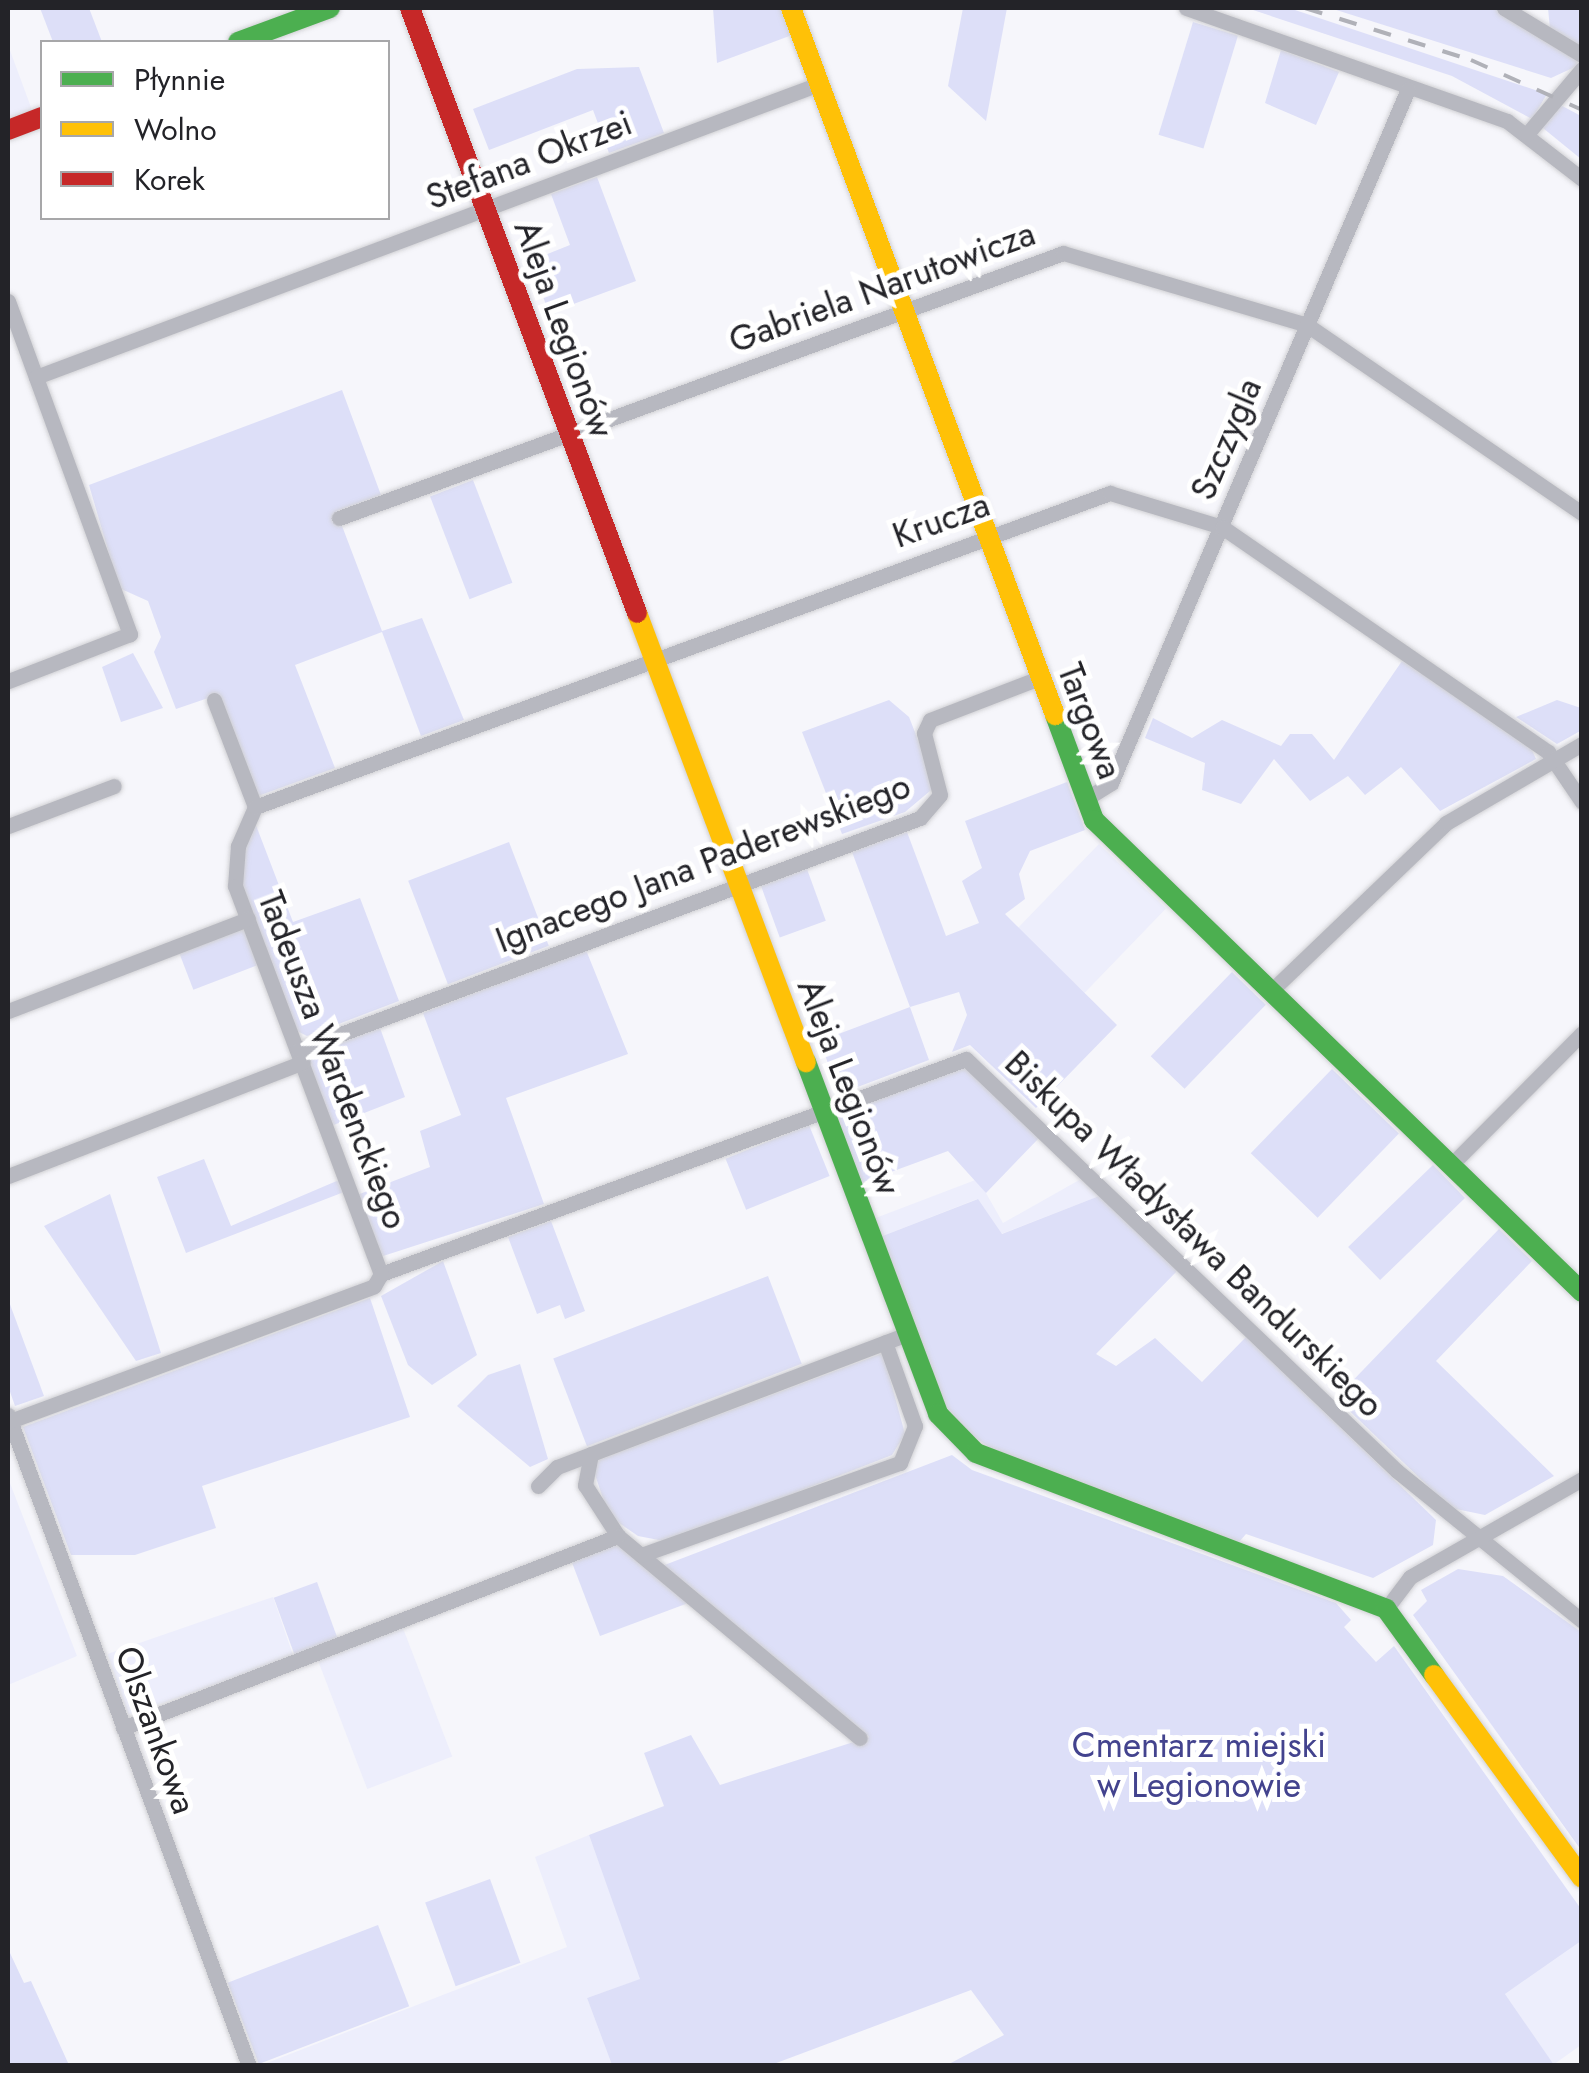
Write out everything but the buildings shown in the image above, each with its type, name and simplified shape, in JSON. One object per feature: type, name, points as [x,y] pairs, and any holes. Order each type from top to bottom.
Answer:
[{"type":"street","points":[[243,40],[330,8]]},
{"type":"street","name":"Aleja Legionów","points":[[410,8],[822,1110],[895,1339],[942,1421],[986,1460],[1386,1608]]},
{"type":"street","name":"Targowa","points":[[791,8],[1084,800],[1100,828],[1582,1292]]},
{"type":"street","points":[[1186,8],[1526,134],[1582,179]]},
{"type":"street","points":[[1504,8],[1582,56]]},
{"type":"street","points":[[1526,134],[1582,69]]},
{"type":"street","name":"Stefana Okrzei","points":[[36,378],[818,84]]},
{"type":"street","name":"Szczygla","points":[[1084,800],[1112,783],[1408,89]]},
{"type":"street","points":[[8,130],[40,118]]},
{"type":"street","name":"Gabriela Narutowicza","points":[[340,518],[1063,253],[1307,325],[1582,513]]},
{"type":"street","points":[[8,301],[130,634],[8,681]]},
{"type":"street","name":"Krucza","points":[[255,807],[1110,493],[1222,526],[1556,759],[1582,802]]},
{"type":"street","name":"Ignacego Jana Paderewskiego","points":[[8,1176],[301,1056],[928,813],[940,786],[926,725],[1039,678]]},
{"type":"street","points":[[214,700],[255,807]]},
{"type":"street","points":[[1270,992],[1446,823],[1582,744]]},
{"type":"street","points":[[8,826],[114,786]]},
{"type":"street","name":"Tadeusza Wardenckiego","points":[[255,807],[234,874],[381,1274]]},
{"type":"street","points":[[8,1011],[248,919]]},
{"type":"street","points":[[1450,1166],[1582,1034]]},
{"type":"street","name":"Biskupa Władysława Bandurskiego","points":[[9,1418],[374,1286],[381,1274],[956,1061],[975,1064],[1477,1538],[1582,1621]]},
{"type":"street","points":[[538,1486],[591,1454],[895,1339],[915,1426],[900,1464],[641,1555]]},
{"type":"street","name":"Olszankowa","points":[[9,1418],[249,2066]]},
{"type":"street","points":[[591,1454],[585,1486],[618,1536],[860,1738]]},
{"type":"street","points":[[1582,1480],[1406,1580],[1386,1608],[1582,1878]]},
{"type":"street","points":[[123,1728],[618,1536]]},
{"type":"shaded area","points":[[8,45],[32,110],[8,119]]},
{"type":"shaded area","points":[[1099,844],[1166,909],[1085,993],[1018,928]]},
{"type":"shaded area","points":[[978,1179],[1003,1223],[1081,1179],[1099,1196],[1001,1234],[977,1199],[880,1237],[873,1219]]},
{"type":"shaded area","points":[[8,1478],[77,1656],[8,1685]]},
{"type":"shaded area","points":[[273,1597],[294,1658],[128,1714],[108,1654]]},
{"type":"shaded area","points":[[401,1623],[452,1757],[367,1789],[316,1656]]},
{"type":"shaded area","points":[[589,1835],[641,1979],[587,1998],[612,2065],[259,2066],[567,1947],[535,1857]]},
{"type":"shaded area","points":[[1581,1941],[1581,2045],[1553,2065],[1505,1994]]},
{"type":"green space","points":[[40,8],[89,8],[101,40],[52,40]]},
{"type":"green space","points":[[713,8],[781,8],[792,35],[717,63]]},
{"type":"green space","points":[[963,8],[1007,8],[986,121],[948,86]]},
{"type":"green space","points":[[1247,8],[1289,8],[1547,94],[1532,119],[1452,76]]},
{"type":"green space","points":[[1330,8],[1498,8],[1578,58],[1577,66],[1551,78]]},
{"type":"green space","points":[[1548,8],[1581,8],[1581,49],[1550,29]]},
{"type":"green space","points":[[1193,22],[1238,36],[1203,149],[1159,135]]},
{"type":"green space","points":[[1281,50],[1339,72],[1316,125],[1265,103]]},
{"type":"green space","points":[[639,67],[664,133],[609,153],[593,110],[489,150],[473,109],[577,69]]},
{"type":"green space","points":[[1553,101],[1581,116],[1581,159],[1538,124]]},
{"type":"green space","points":[[597,177],[636,281],[549,313],[530,261],[570,245],[551,194]]},
{"type":"green space","points":[[342,390],[381,495],[337,511],[339,518],[382,631],[422,618],[464,720],[421,736],[382,632],[295,665],[335,768],[258,796],[217,695],[176,709],[154,652],[161,637],[148,601],[119,588],[89,485]]},
{"type":"green space","points":[[473,480],[512,583],[469,599],[430,496]]},
{"type":"green space","points":[[133,653],[163,708],[121,722],[102,667]]},
{"type":"green space","points":[[1402,661],[1530,746],[1536,759],[1440,811],[1401,767],[1365,795],[1348,776],[1310,801],[1274,759],[1241,804],[1202,790],[1205,763],[1145,738],[1153,718],[1192,738],[1222,720],[1281,746],[1290,734],[1312,734],[1334,760]]},
{"type":"green space","points":[[889,700],[909,717],[936,786],[905,812],[842,834],[802,732]]},
{"type":"green space","points":[[1557,700],[1581,708],[1582,730],[1557,744],[1516,717]]},
{"type":"green space","points":[[1067,782],[1085,830],[1030,851],[1019,874],[1025,899],[1005,914],[1117,1025],[1036,1108],[970,1045],[952,1052],[967,1015],[959,992],[910,1007],[852,852],[907,832],[946,936],[979,923],[962,881],[982,868],[965,821]]},
{"type":"green space","points":[[254,820],[293,922],[360,898],[399,1001],[307,1036],[295,1030],[237,870]]},
{"type":"green space","points":[[509,842],[549,946],[448,984],[408,881]]},
{"type":"green space","points":[[807,869],[826,921],[780,937],[761,886]]},
{"type":"green space","points":[[242,924],[258,965],[193,990],[178,949]]},
{"type":"green space","points":[[586,950],[628,1054],[506,1098],[544,1204],[380,1257],[357,1195],[430,1167],[420,1131],[461,1115],[423,1013]]},
{"type":"green space","points":[[1232,972],[1266,1005],[1185,1089],[1151,1056]]},
{"type":"green space","points":[[910,1007],[929,1060],[839,1094],[820,1041]]},
{"type":"green space","points":[[380,1028],[405,1097],[331,1126],[308,1064],[314,1053]]},
{"type":"green space","points":[[966,1067],[1039,1138],[986,1193],[948,1151],[861,1183],[836,1114]]},
{"type":"green space","points":[[1332,1069],[1399,1134],[1318,1218],[1251,1153]]},
{"type":"green space","points":[[809,1125],[830,1176],[746,1210],[726,1159]]},
{"type":"green space","points":[[204,1159],[231,1226],[339,1180],[344,1192],[186,1253],[157,1177]]},
{"type":"green space","points":[[1433,1165],[1465,1198],[1380,1280],[1348,1247]]},
{"type":"green space","points":[[110,1194],[161,1353],[136,1361],[44,1226]]},
{"type":"green space","points":[[1099,1196],[1177,1271],[1096,1354],[1116,1366],[1155,1338],[1202,1382],[1246,1337],[1436,1520],[1433,1545],[1373,1578],[1246,1534],[1239,1542],[1005,1458],[966,1431],[938,1397],[880,1237],[978,1199],[1002,1234]]},
{"type":"green space","points":[[551,1221],[585,1311],[565,1319],[560,1305],[537,1314],[508,1237]]},
{"type":"green space","points":[[1499,1229],[1532,1261],[1436,1361],[1554,1476],[1485,1515],[1451,1508],[1336,1398]]},
{"type":"green space","points":[[443,1261],[477,1355],[432,1385],[408,1365],[381,1296]]},
{"type":"green space","points":[[768,1276],[802,1364],[587,1446],[553,1358]]},
{"type":"green space","points":[[370,1298],[410,1417],[202,1486],[216,1528],[135,1555],[71,1555],[23,1427]]},
{"type":"green space","points":[[8,1299],[44,1396],[15,1406],[8,1386]]},
{"type":"green space","points":[[883,1353],[905,1434],[892,1455],[669,1542],[638,1536],[609,1516],[591,1463]]},
{"type":"green space","points":[[520,1364],[548,1459],[530,1467],[457,1406],[488,1375]]},
{"type":"green space","name":"Cmentarz miejski w Legionowie","points":[[952,1455],[972,1470],[1336,1603],[1351,1620],[1344,1627],[1376,1662],[1394,1646],[1581,1909],[1581,1941],[1505,1994],[1554,2065],[947,2065],[1004,2035],[971,1990],[771,2065],[612,2065],[587,1998],[640,1979],[589,1835],[664,1806],[644,1753],[691,1735],[720,1785],[869,1737],[662,1566]]},
{"type":"green space","points":[[618,1541],[691,1602],[600,1636],[571,1560]]},
{"type":"green space","points":[[1458,1569],[1503,1576],[1581,1632],[1581,1850],[1413,1615],[1427,1601],[1421,1590]]},
{"type":"green space","points":[[317,1582],[339,1641],[295,1657],[274,1598]]},
{"type":"green space","points":[[490,1879],[520,1963],[456,1986],[425,1903]]},
{"type":"green space","points":[[378,1925],[409,2006],[259,2064],[228,1983]]},
{"type":"green space","points":[[10,1953],[24,1983],[31,1981],[69,2065],[8,2065]]},
{"type":"railway","points":[[1305,8],[1471,60],[1582,110]]},
{"type":"traffic: fast","points":[[243,40],[330,8]]},
{"type":"traffic: fast","points":[[1055,715],[1094,820],[1582,1292]]},
{"type":"traffic: fast","points":[[806,1062],[938,1414],[976,1453],[1386,1609],[1434,1675]]},
{"type":"traffic: slow","points":[[791,8],[1055,715]]},
{"type":"traffic: slow","points":[[637,613],[806,1062]]},
{"type":"traffic: slow","points":[[1434,1675],[1582,1878]]},
{"type":"traffic: jam","points":[[410,8],[637,613]]},
{"type":"traffic: jam","points":[[8,130],[40,118]]}]
